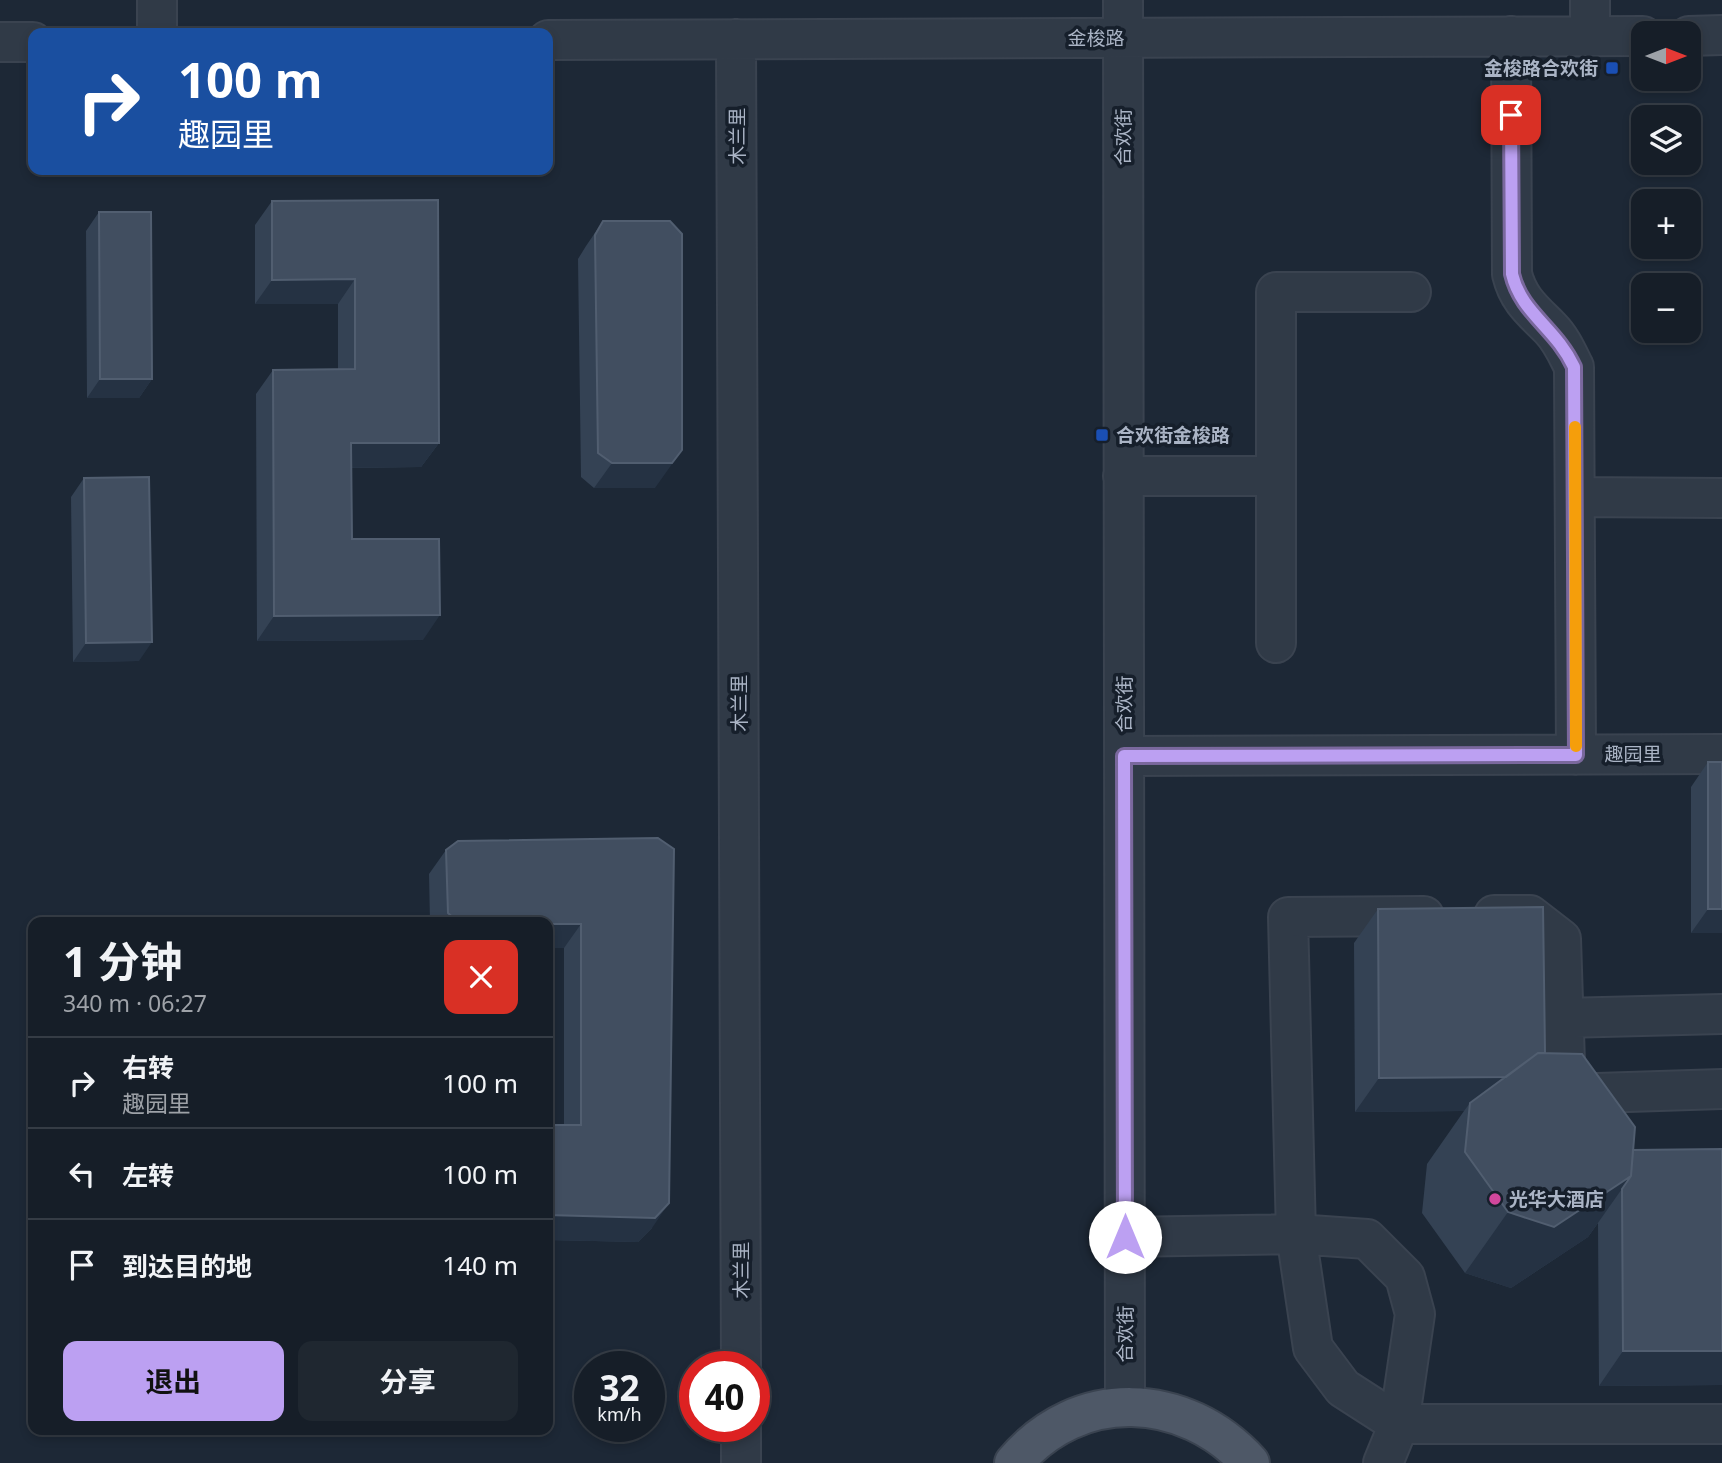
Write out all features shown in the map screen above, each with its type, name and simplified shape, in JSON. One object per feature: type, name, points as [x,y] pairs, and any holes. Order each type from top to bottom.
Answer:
[{"type":"main road","points":[[1014,1463],[1044,1434],[1067,1421],[1091,1412],[1125,1407],[1168,1411],[1191,1418],[1233,1445],[1250,1463]]},
{"type":"street","points":[[156,28],[157,0]]},
{"type":"street","name":"合欢街","points":[[1123,0],[1125,1407]]},
{"type":"street","name":"金梭路","points":[[553,40],[1511,36],[1590,18],[1631,32]]},
{"type":"street","points":[[1511,36],[1512,274],[1516,292],[1550,329],[1574,367],[1576,755]]},
{"type":"street","points":[[1701,36],[1722,36]]},
{"type":"street","name":"木兰里","points":[[736,39],[741,1351]]},
{"type":"street","points":[[0,42],[28,41]]},
{"type":"street","points":[[1276,643],[1276,292],[1411,292]]},
{"type":"street","points":[[1123,476],[1276,476]]},
{"type":"street","points":[[1575,497],[1722,498]]},
{"type":"street","name":"趣园里","points":[[1124,756],[1722,754]]},
{"type":"street","points":[[1722,1089],[1565,1111],[1561,939],[1530,915],[1288,918],[1296,1234],[1313,1348],[1343,1388],[1399,1424],[1722,1424]]},
{"type":"street","points":[[1563,1018],[1722,1014]]},
{"type":"street","points":[[1125,1237],[1296,1234],[1367,1240],[1405,1277],[1415,1314],[1399,1424],[1383,1463]]},
{"type":"street","points":[[741,1442],[741,1463]]},
{"type":"building","points":[[438,200],[439,443],[351,443],[352,539],[439,539],[440,615],[274,616],[273,370],[355,369],[355,279],[272,280],[272,201]]},
{"type":"building","points":[[99,212],[151,212],[152,379],[100,379]]},
{"type":"building","points":[[603,221],[670,221],[682,234],[682,450],[672,463],[612,463],[598,453],[595,235]]},
{"type":"building","points":[[149,477],[152,642],[86,643],[84,478]]},
{"type":"building","points":[[1708,762],[1722,762],[1722,909],[1708,909]]},
{"type":"building","points":[[658,838],[674,849],[669,1203],[655,1218],[553,1215],[553,1125],[581,1125],[581,924],[553,924],[553,917],[452,917],[448,913],[446,850],[458,841]]},
{"type":"building","points":[[1543,907],[1545,1053],[1538,1053],[1506,1077],[1379,1078],[1378,909]]},
{"type":"building","points":[[1538,1053],[1582,1054],[1635,1127],[1631,1176],[1554,1227],[1508,1212],[1465,1152],[1470,1103]]},
{"type":"building","points":[[1722,1149],[1722,1351],[1623,1351],[1622,1189],[1631,1176],[1633,1150]]},
{"type":"slow traffic","points":[[1575,427],[1576,746]]},
{"type":"place","name":"金梭路合欢街","points":[[1612,68]]},
{"type":"place","name":"合欢街金梭路","points":[[1102,435]]},
{"type":"place","name":"光华大酒店","points":[[1495,1199]]},
{"type":"route","points":[[1125,1237],[1124,756],[1576,755],[1574,367],[1565,348],[1516,292],[1512,274],[1511,115]]}]
